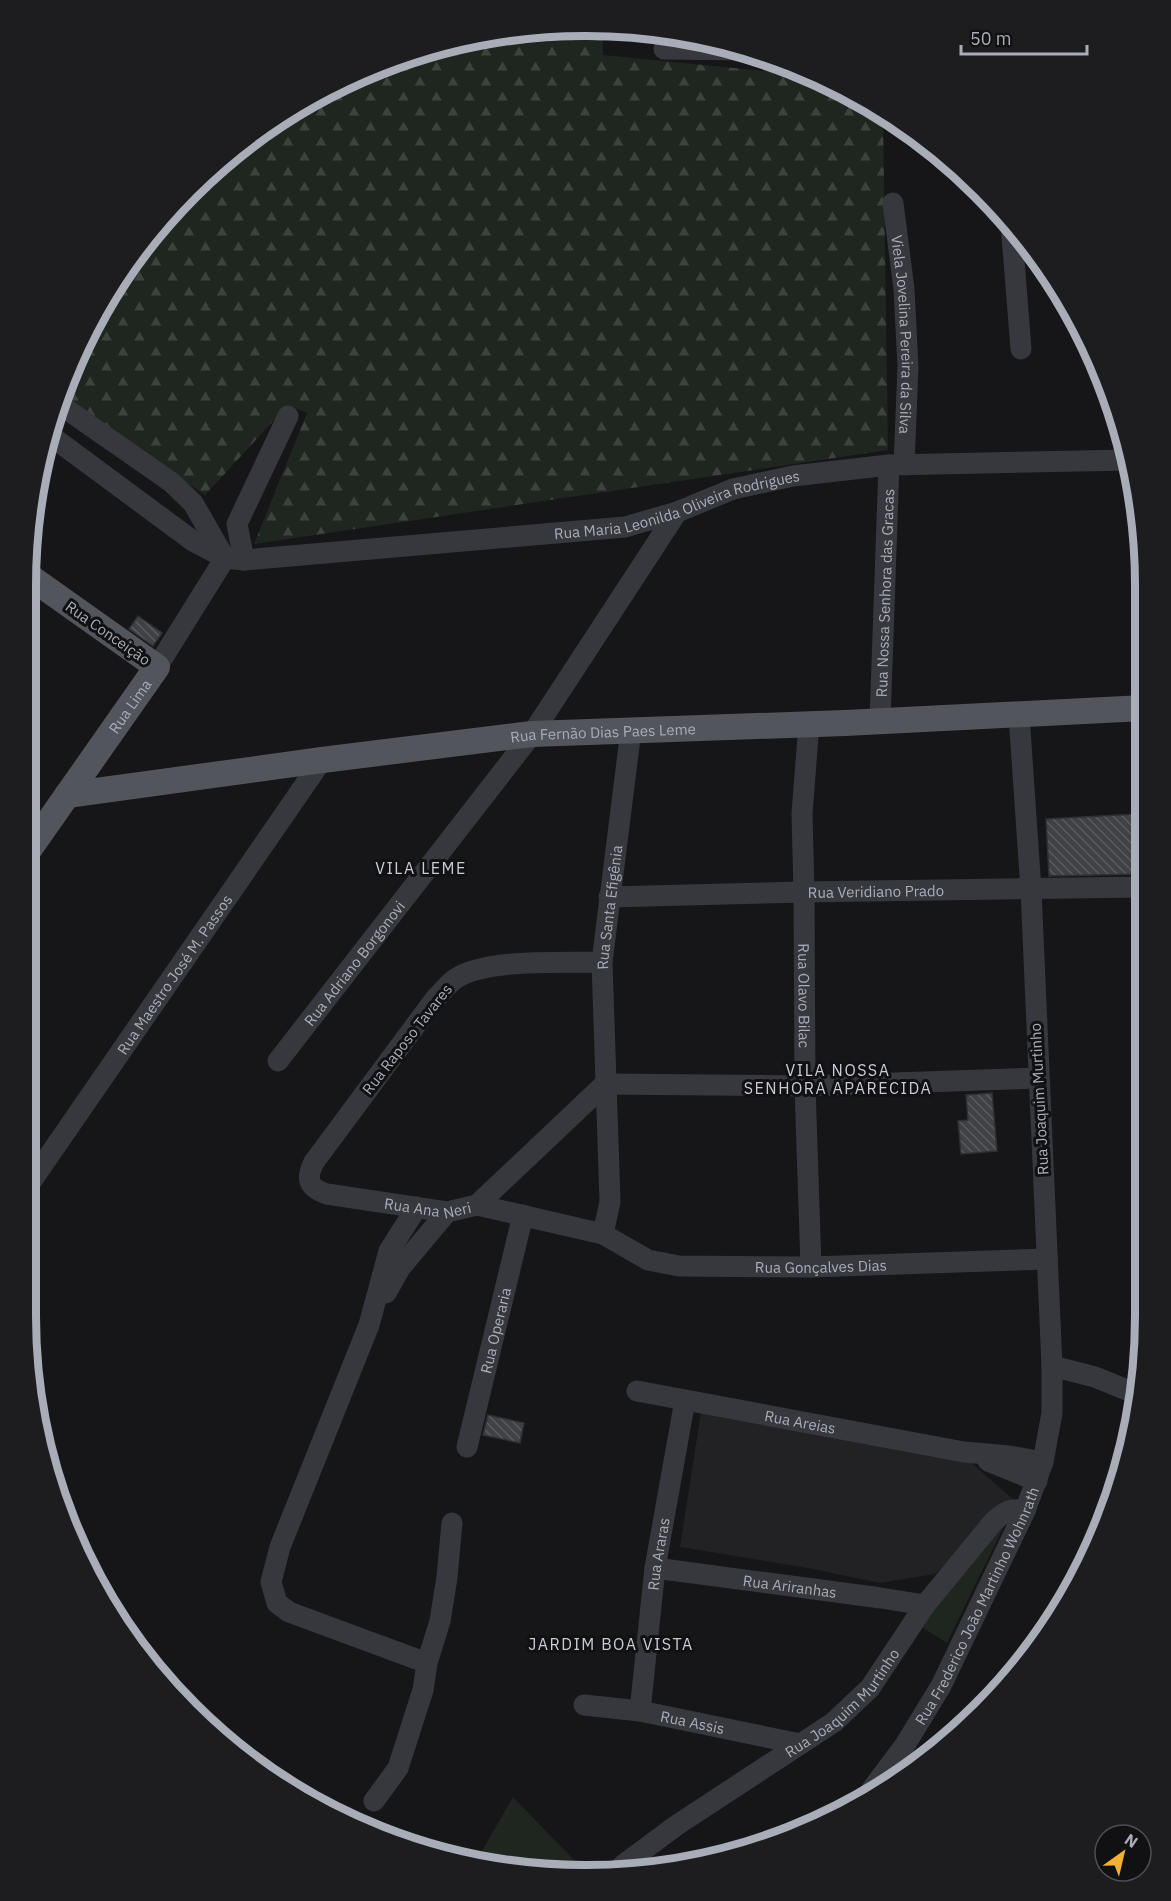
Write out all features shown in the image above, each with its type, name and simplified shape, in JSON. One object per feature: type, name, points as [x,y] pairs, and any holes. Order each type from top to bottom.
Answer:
[{"type":"main road","name":"Rua Conceição","points":[[36,581],[157,668]]},
{"type":"main road","name":"Rua Lima","points":[[36,840],[157,668]]},
{"type":"main road","name":"Rua Fernão Dias Paes Leme","points":[[67,795],[532,734],[1135,709]]},
{"type":"street","points":[[664,49],[704,49]]},
{"type":"street","name":"Viela Jovelina Pereira da Silva","points":[[893,203],[904,289],[908,367],[897,465]]},
{"type":"street","points":[[1012,240],[1021,349]]},
{"type":"street","points":[[65,408],[171,482],[193,503],[234,559]]},
{"type":"street","points":[[234,559],[237,524],[288,416]]},
{"type":"street","points":[[56,440],[192,541],[234,559]]},
{"type":"street","name":"Rua Maria Leonilda Oliveira Rodrigues","points":[[234,559],[625,527],[677,512],[733,489],[793,476],[897,465],[1120,460]]},
{"type":"street","name":"Rua Nossa Senhora das Gracas","points":[[880,721],[897,465]]},
{"type":"street","name":"Rua Adriano Borgonovi","points":[[278,1061],[532,734],[617,600],[677,512]]},
{"type":"street","name":"Rua Lima","points":[[157,668],[234,559]]},
{"type":"street","name":"Rua Joaquim Murtinho","points":[[1019,715],[1031,890],[1052,1366],[1052,1413],[1040,1472]]},
{"type":"street","name":"Rua Olavo Bilac","points":[[809,724],[802,813],[805,1086],[811,1267]]},
{"type":"street","name":"Rua Santa Efigênia","points":[[603,1234],[610,1202],[604,1084],[602,963],[631,730]]},
{"type":"street","name":"Rua Maestro José M. Passos","points":[[36,1175],[322,760]]},
{"type":"street","name":"Rua Veridiano Prado","points":[[609,897],[1135,887]]},
{"type":"street","name":"Rua Raposo Tavares","points":[[314,1162],[435,999],[455,979],[475,969],[497,965],[602,963]]},
{"type":"street","points":[[477,1205],[604,1084],[805,1086],[1038,1078]]},
{"type":"street","name":"Rua Ana Neri","points":[[314,1162],[309,1173],[310,1184],[327,1194],[447,1212],[477,1205],[603,1234]]},
{"type":"street","points":[[369,1325],[389,1251],[417,1207]]},
{"type":"street","points":[[427,1663],[289,1612],[277,1603],[271,1582],[280,1547],[369,1325],[400,1268],[447,1212]]},
{"type":"street","name":"Rua Operaria","points":[[467,1447],[523,1215]]},
{"type":"street","name":"Rua Gonçalves Dias","points":[[603,1234],[648,1260],[679,1266],[811,1267],[1047,1259]]},
{"type":"street","points":[[1052,1366],[1095,1377],[1129,1391]]},
{"type":"street","name":"Rua Areias","points":[[637,1391],[964,1452],[1009,1456],[1040,1472]]},
{"type":"street","name":"Rua Araras","points":[[640,1712],[655,1568],[685,1400]]},
{"type":"street","name":"Rua Frederico João Martinho Wohnrath","points":[[879,1779],[905,1745],[941,1686],[1025,1511],[1040,1472]]},
{"type":"street","name":"Rua Joaquim Murtinho","points":[[625,1864],[677,1825],[834,1722],[870,1688],[925,1605],[994,1521],[1005,1511],[1016,1509],[1025,1511]]},
{"type":"street","points":[[374,1801],[398,1768],[423,1690],[427,1663],[440,1621],[452,1523]]},
{"type":"street","name":"Rua Ariranhas","points":[[655,1568],[925,1605]]},
{"type":"street","name":"Rua Assis","points":[[584,1705],[640,1712],[800,1744]]},
{"type":"shaded area","points":[[701,1412],[961,1457],[974,1465],[1014,1500],[935,1574],[880,1583],[808,1568],[680,1547]]},
{"type":"green space","points":[[602,36],[603,55],[783,73],[829,93],[883,124],[888,450],[254,544],[307,413],[288,405],[205,495],[68,402],[93,342],[110,311],[129,280],[172,223],[223,172],[251,150],[280,129],[342,93],[409,65],[478,47],[550,37]]},
{"type":"green space","points":[[1006,1522],[947,1643],[920,1626]]},
{"type":"green space","points":[[513,1797],[574,1860],[572,1865],[550,1864],[480,1854]]},
{"type":"building","points":[[138,616],[162,633],[153,646],[129,629]]},
{"type":"building","points":[[1135,814],[1135,874],[1049,876],[1046,819]]},
{"type":"building","points":[[992,1093],[997,1151],[961,1154],[958,1121],[968,1120],[966,1095]]},
{"type":"building","points":[[488,1415],[524,1423],[520,1443],[483,1435]]},
{"type":"district","name":"VILA LEME","points":[[421,868]]},
{"type":"district","name":"VILA NOSSA SENHORA APARECIDA","points":[[838,1079]]},
{"type":"district","name":"JARDIM BOA VISTA","points":[[611,1644]]}]
